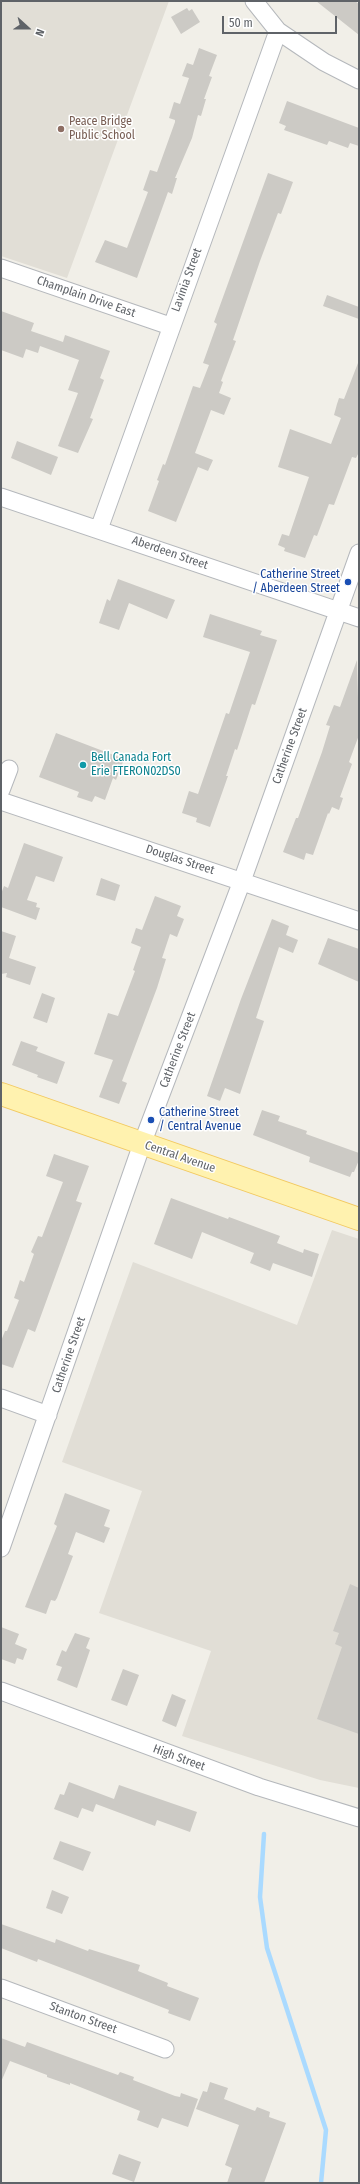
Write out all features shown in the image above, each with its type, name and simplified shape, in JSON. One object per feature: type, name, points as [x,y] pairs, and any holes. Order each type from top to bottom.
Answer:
[{"type":"main road","name":"Central Avenue","points":[[1,1094],[359,1219]]},
{"type":"street","points":[[254,1],[278,31],[324,62],[359,80]]},
{"type":"street","name":"Lavinia Street","points":[[99,529],[170,326],[278,31]]},
{"type":"street","name":"Champlain Drive East","points":[[1,268],[170,326]]},
{"type":"street","name":"Aberdeen Street","points":[[1,497],[359,618]]},
{"type":"street","name":"Catherine Street","points":[[1,1548],[142,1144],[242,881],[359,553]]},
{"type":"street","points":[[1,790],[9,769]]},
{"type":"street","name":"Douglas Street","points":[[1,801],[359,921]]},
{"type":"street","points":[[1,1398],[48,1416]]},
{"type":"street","name":"High Street","points":[[1,1692],[259,1787],[359,1818]]},
{"type":"street","name":"Stanton Street","points":[[1,1988],[165,2049]]},
{"type":"shaded area","name":"Peace Bridge Public School","points":[[1,1],[169,1],[67,278],[1,256]]},
{"type":"shaded area","points":[[332,1230],[359,1239],[359,1788],[320,1780],[182,1736],[211,1651],[99,1613],[142,1491],[62,1462],[133,1262],[297,1325]]},
{"type":"building","points":[[316,1],[355,1],[359,4],[359,35]]},
{"type":"building","points":[[187,8],[189,11],[192,9],[200,22],[181,34],[171,17]]},
{"type":"building","points":[[199,48],[217,55],[209,76],[212,77],[204,99],[206,99],[201,116],[198,115],[192,138],[175,178],[177,178],[172,194],[168,192],[137,278],[95,262],[105,240],[127,248],[148,192],[143,190],[150,170],[157,172],[175,122],[175,120],[169,118],[174,102],[180,104],[189,78],[182,76],[187,63],[193,65]]},
{"type":"building","points":[[287,101],[359,128],[359,146],[350,143],[348,148],[329,141],[327,145],[284,130],[286,126],[279,123]]},
{"type":"building","points":[[268,173],[293,182],[281,214],[278,213],[260,261],[233,340],[236,341],[221,381],[223,382],[219,393],[231,398],[224,415],[211,410],[195,453],[213,460],[208,471],[198,467],[176,522],[148,511],[159,481],[157,480],[163,464],[165,465],[193,386],[200,388],[209,365],[203,363],[217,324],[214,322]]},
{"type":"building","points":[[327,295],[359,307],[359,319],[323,306]]},
{"type":"building","points":[[1,311],[34,323],[31,331],[63,342],[65,335],[110,351],[100,378],[104,380],[90,418],[93,419],[78,453],[58,446],[78,393],[68,390],[79,360],[40,346],[38,353],[26,349],[23,358],[1,350]]},
{"type":"building","points":[[358,363],[359,452],[356,458],[352,457],[334,505],[329,504],[317,536],[314,535],[305,558],[284,551],[285,548],[278,545],[282,534],[289,536],[309,477],[278,467],[290,429],[331,444],[341,418],[334,415],[339,398],[344,399]]},
{"type":"building","points":[[17,441],[58,457],[51,475],[11,458]]},
{"type":"building","points":[[118,579],[175,600],[167,619],[129,603],[119,630],[99,623],[107,599],[110,601]]},
{"type":"building","points":[[210,614],[262,631],[260,635],[277,640],[255,705],[252,704],[237,750],[235,749],[226,776],[228,776],[210,827],[196,822],[197,818],[182,813],[189,791],[198,794],[226,713],[229,714],[250,652],[203,637]]},
{"type":"building","points":[[357,660],[359,735],[349,762],[352,764],[340,797],[343,798],[339,810],[332,807],[329,814],[328,813],[313,855],[306,853],[304,860],[283,852],[296,818],[298,818],[322,752],[330,726],[326,725],[334,705],[340,707]]},
{"type":"building","name":"Bell Canada Fort Erie FTERON02DS0","points":[[56,733],[124,759],[116,780],[113,778],[105,800],[95,796],[92,802],[77,797],[79,792],[39,777]]},
{"type":"building","points":[[24,843],[63,857],[54,882],[36,876],[27,900],[37,903],[36,907],[40,908],[36,920],[1,907],[1,894],[4,886],[8,888]]},
{"type":"building","points":[[101,878],[120,885],[115,901],[96,895]]},
{"type":"building","points":[[155,896],[181,906],[177,916],[184,919],[177,937],[170,934],[162,958],[166,959],[157,988],[122,1081],[127,1083],[119,1104],[99,1097],[113,1060],[94,1054],[108,1013],[118,1016],[135,971],[133,970],[141,947],[131,943],[136,928],[142,930]]},
{"type":"building","points":[[272,919],[289,926],[286,935],[298,940],[293,953],[279,947],[256,1018],[264,1021],[240,1094],[225,1088],[220,1101],[207,1096],[241,999]]},
{"type":"building","points":[[1,931],[16,936],[9,958],[36,967],[30,985],[6,977],[7,973],[1,974]]},
{"type":"building","points":[[328,938],[359,949],[359,982],[318,964]]},
{"type":"building","points":[[42,993],[55,998],[47,1023],[33,1018]]},
{"type":"building","points":[[21,1041],[38,1047],[36,1051],[65,1062],[57,1084],[37,1077],[38,1075],[12,1065]]},
{"type":"building","points":[[262,1110],[280,1116],[278,1121],[307,1131],[306,1134],[359,1153],[359,1160],[354,1172],[352,1172],[350,1177],[309,1162],[310,1157],[253,1135]]},
{"type":"building","points":[[54,1154],[89,1166],[76,1201],[82,1203],[35,1332],[28,1329],[13,1368],[1,1364],[1,1341],[5,1331],[7,1331],[19,1300],[14,1298],[20,1280],[24,1282],[34,1254],[31,1252],[38,1236],[42,1237],[63,1182],[46,1176]]},
{"type":"building","points":[[171,1198],[280,1236],[277,1243],[303,1253],[304,1249],[319,1254],[312,1277],[273,1263],[270,1271],[250,1263],[254,1253],[202,1232],[192,1259],[154,1244]]},
{"type":"building","points":[[65,1493],[110,1510],[104,1526],[110,1528],[104,1543],[76,1532],[68,1554],[73,1556],[57,1598],[55,1601],[51,1600],[46,1614],[25,1607],[57,1526],[54,1524]]},
{"type":"building","points":[[350,1584],[359,1588],[359,1734],[317,1719],[342,1647],[335,1644],[339,1633],[333,1631]]},
{"type":"building","points":[[1,1627],[19,1634],[15,1644],[27,1649],[23,1660],[17,1658],[15,1664],[1,1659]]},
{"type":"building","points":[[75,1633],[90,1638],[86,1648],[90,1650],[77,1688],[57,1680],[62,1667],[56,1665],[62,1650],[66,1652]]},
{"type":"building","points":[[123,1669],[139,1675],[127,1706],[111,1700]]},
{"type":"building","points":[[172,1694],[186,1700],[176,1727],[162,1721]]},
{"type":"building","points":[[69,1782],[114,1799],[119,1785],[197,1812],[190,1832],[157,1820],[155,1826],[96,1804],[93,1812],[82,1808],[78,1818],[54,1809],[60,1794],[64,1795]]},
{"type":"building","points":[[60,1841],[91,1852],[83,1871],[53,1859]]},
{"type":"building","points":[[52,1890],[69,1897],[62,1914],[46,1908]]},
{"type":"building","points":[[1,1924],[55,1943],[56,1939],[88,1951],[89,1949],[140,1965],[138,1971],[168,1983],[167,1986],[199,1998],[190,2021],[168,2013],[169,2010],[80,1975],[38,1959],[37,1962],[1,1948]]},
{"type":"building","points":[[1,2038],[25,2047],[27,2042],[118,2075],[120,2072],[134,2077],[133,2080],[175,2096],[180,2097],[181,2093],[198,2099],[188,2127],[162,2118],[158,2128],[137,2120],[140,2111],[70,2083],[70,2085],[47,2077],[47,2075],[10,2061],[1,2082]]},
{"type":"building","points":[[210,2082],[228,2088],[224,2099],[255,2111],[257,2107],[270,2112],[269,2117],[286,2123],[264,2183],[227,2183],[232,2168],[225,2165],[239,2125],[196,2109],[203,2091],[207,2092]]},
{"type":"building","points":[[119,2154],[141,2162],[134,2182],[112,2174]]},
{"type":"waterway","points":[[264,1834],[260,1897],[267,1948],[326,2130],[321,2183]]},
{"type":"place","name":"Peace Bridge Public School","points":[[61,129]]},
{"type":"place","name":"Catherine Street / Aberdeen Street","points":[[348,582]]},
{"type":"place","name":"Bell Canada Fort Erie FTERON02DS0","points":[[83,765]]},
{"type":"place","name":"Catherine Street / Central Avenue","points":[[151,1120]]}]
